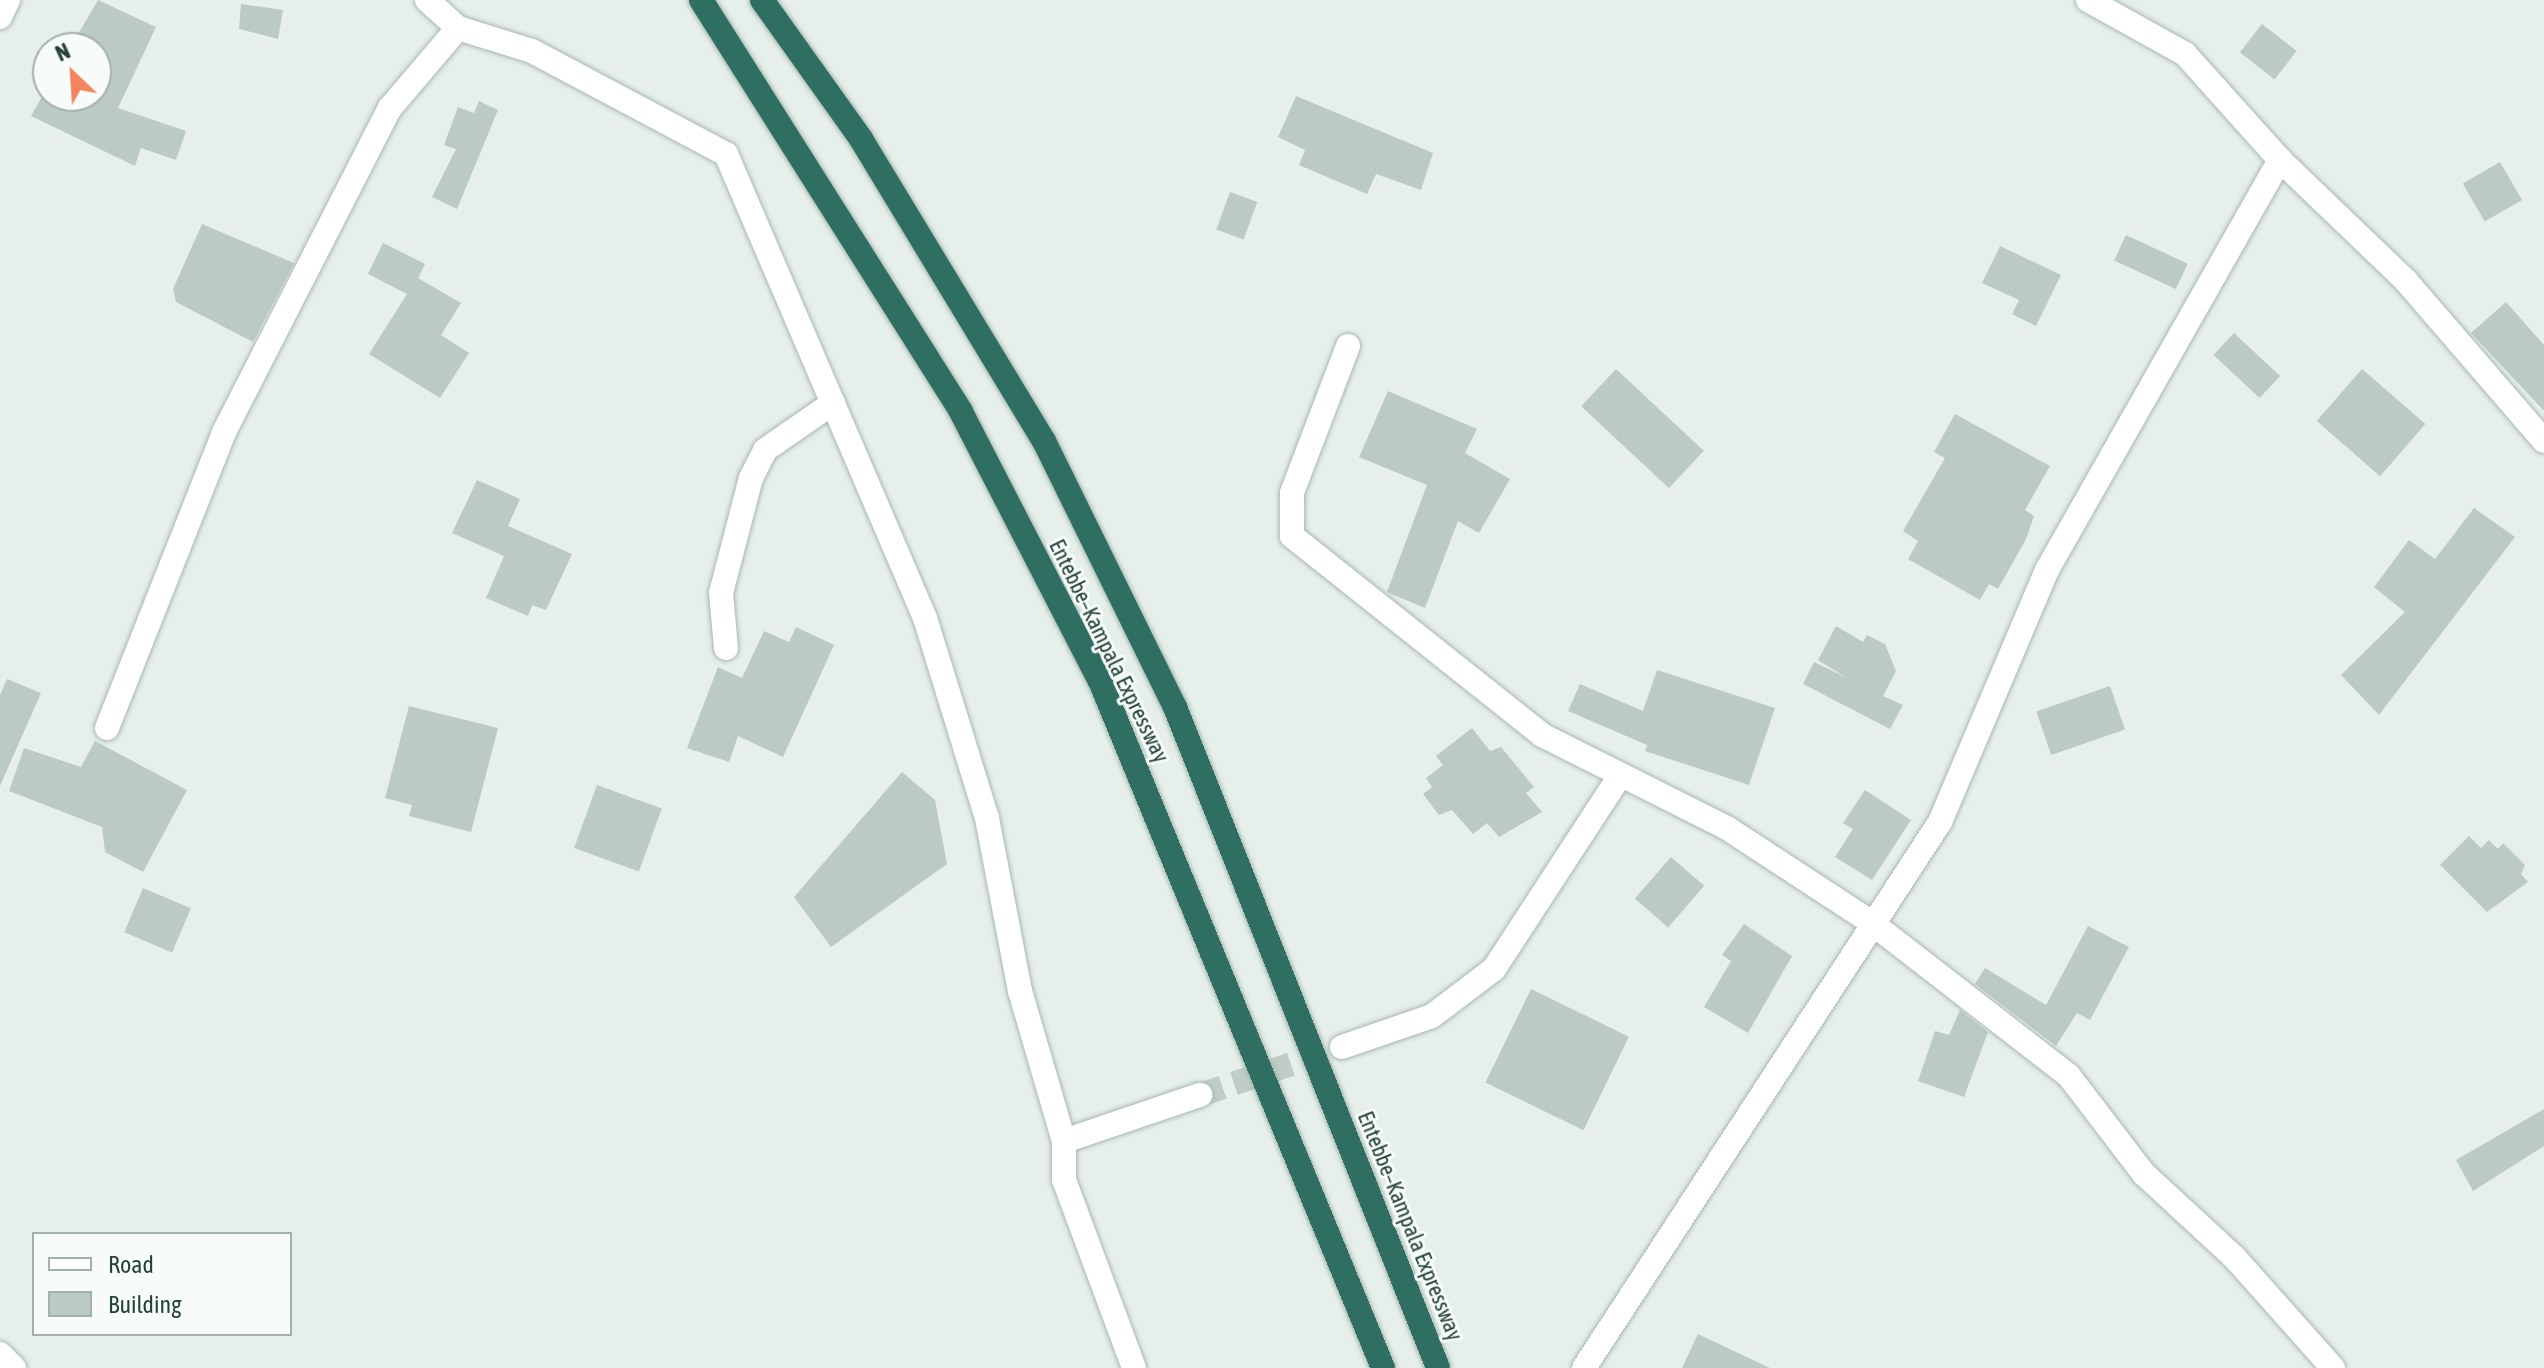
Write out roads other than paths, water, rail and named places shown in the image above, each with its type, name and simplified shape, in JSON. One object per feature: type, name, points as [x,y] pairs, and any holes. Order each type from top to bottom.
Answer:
[{"type":"highway","name":"Entebbe–Kampala Expressway","points":[[701,0],[961,412],[1100,681],[1383,1368]]},
{"type":"highway","name":"Entebbe–Kampala Expressway","points":[[762,0],[861,139],[1044,441],[1181,722],[1438,1368]]},
{"type":"street","points":[[0,17],[8,0]]},
{"type":"street","points":[[427,0],[458,28],[532,51],[726,154],[929,633],[987,818],[1020,991],[1064,1141],[1064,1180],[1134,1368]]},
{"type":"street","points":[[2088,0],[2185,54],[2280,160],[2406,281],[2544,441]]},
{"type":"street","points":[[107,728],[224,432],[390,108],[458,28]]},
{"type":"street","points":[[1584,1368],[1940,822],[2047,570],[2280,160]]},
{"type":"street","points":[[1348,346],[1292,493],[1292,536],[1542,735],[1619,777],[1727,828],[1872,923],[2069,1076],[2144,1174],[2234,1257],[2333,1368]]},
{"type":"street","points":[[726,648],[721,593],[751,478],[765,450],[833,403]]},
{"type":"street","points":[[1342,1047],[1432,1016],[1494,969],[1619,777]]},
{"type":"street","points":[[1064,1141],[1200,1095]]},
{"type":"street","points":[[0,1354],[14,1368]]},
{"type":"tunnel","points":[[1200,1095],[1342,1047]]}]
